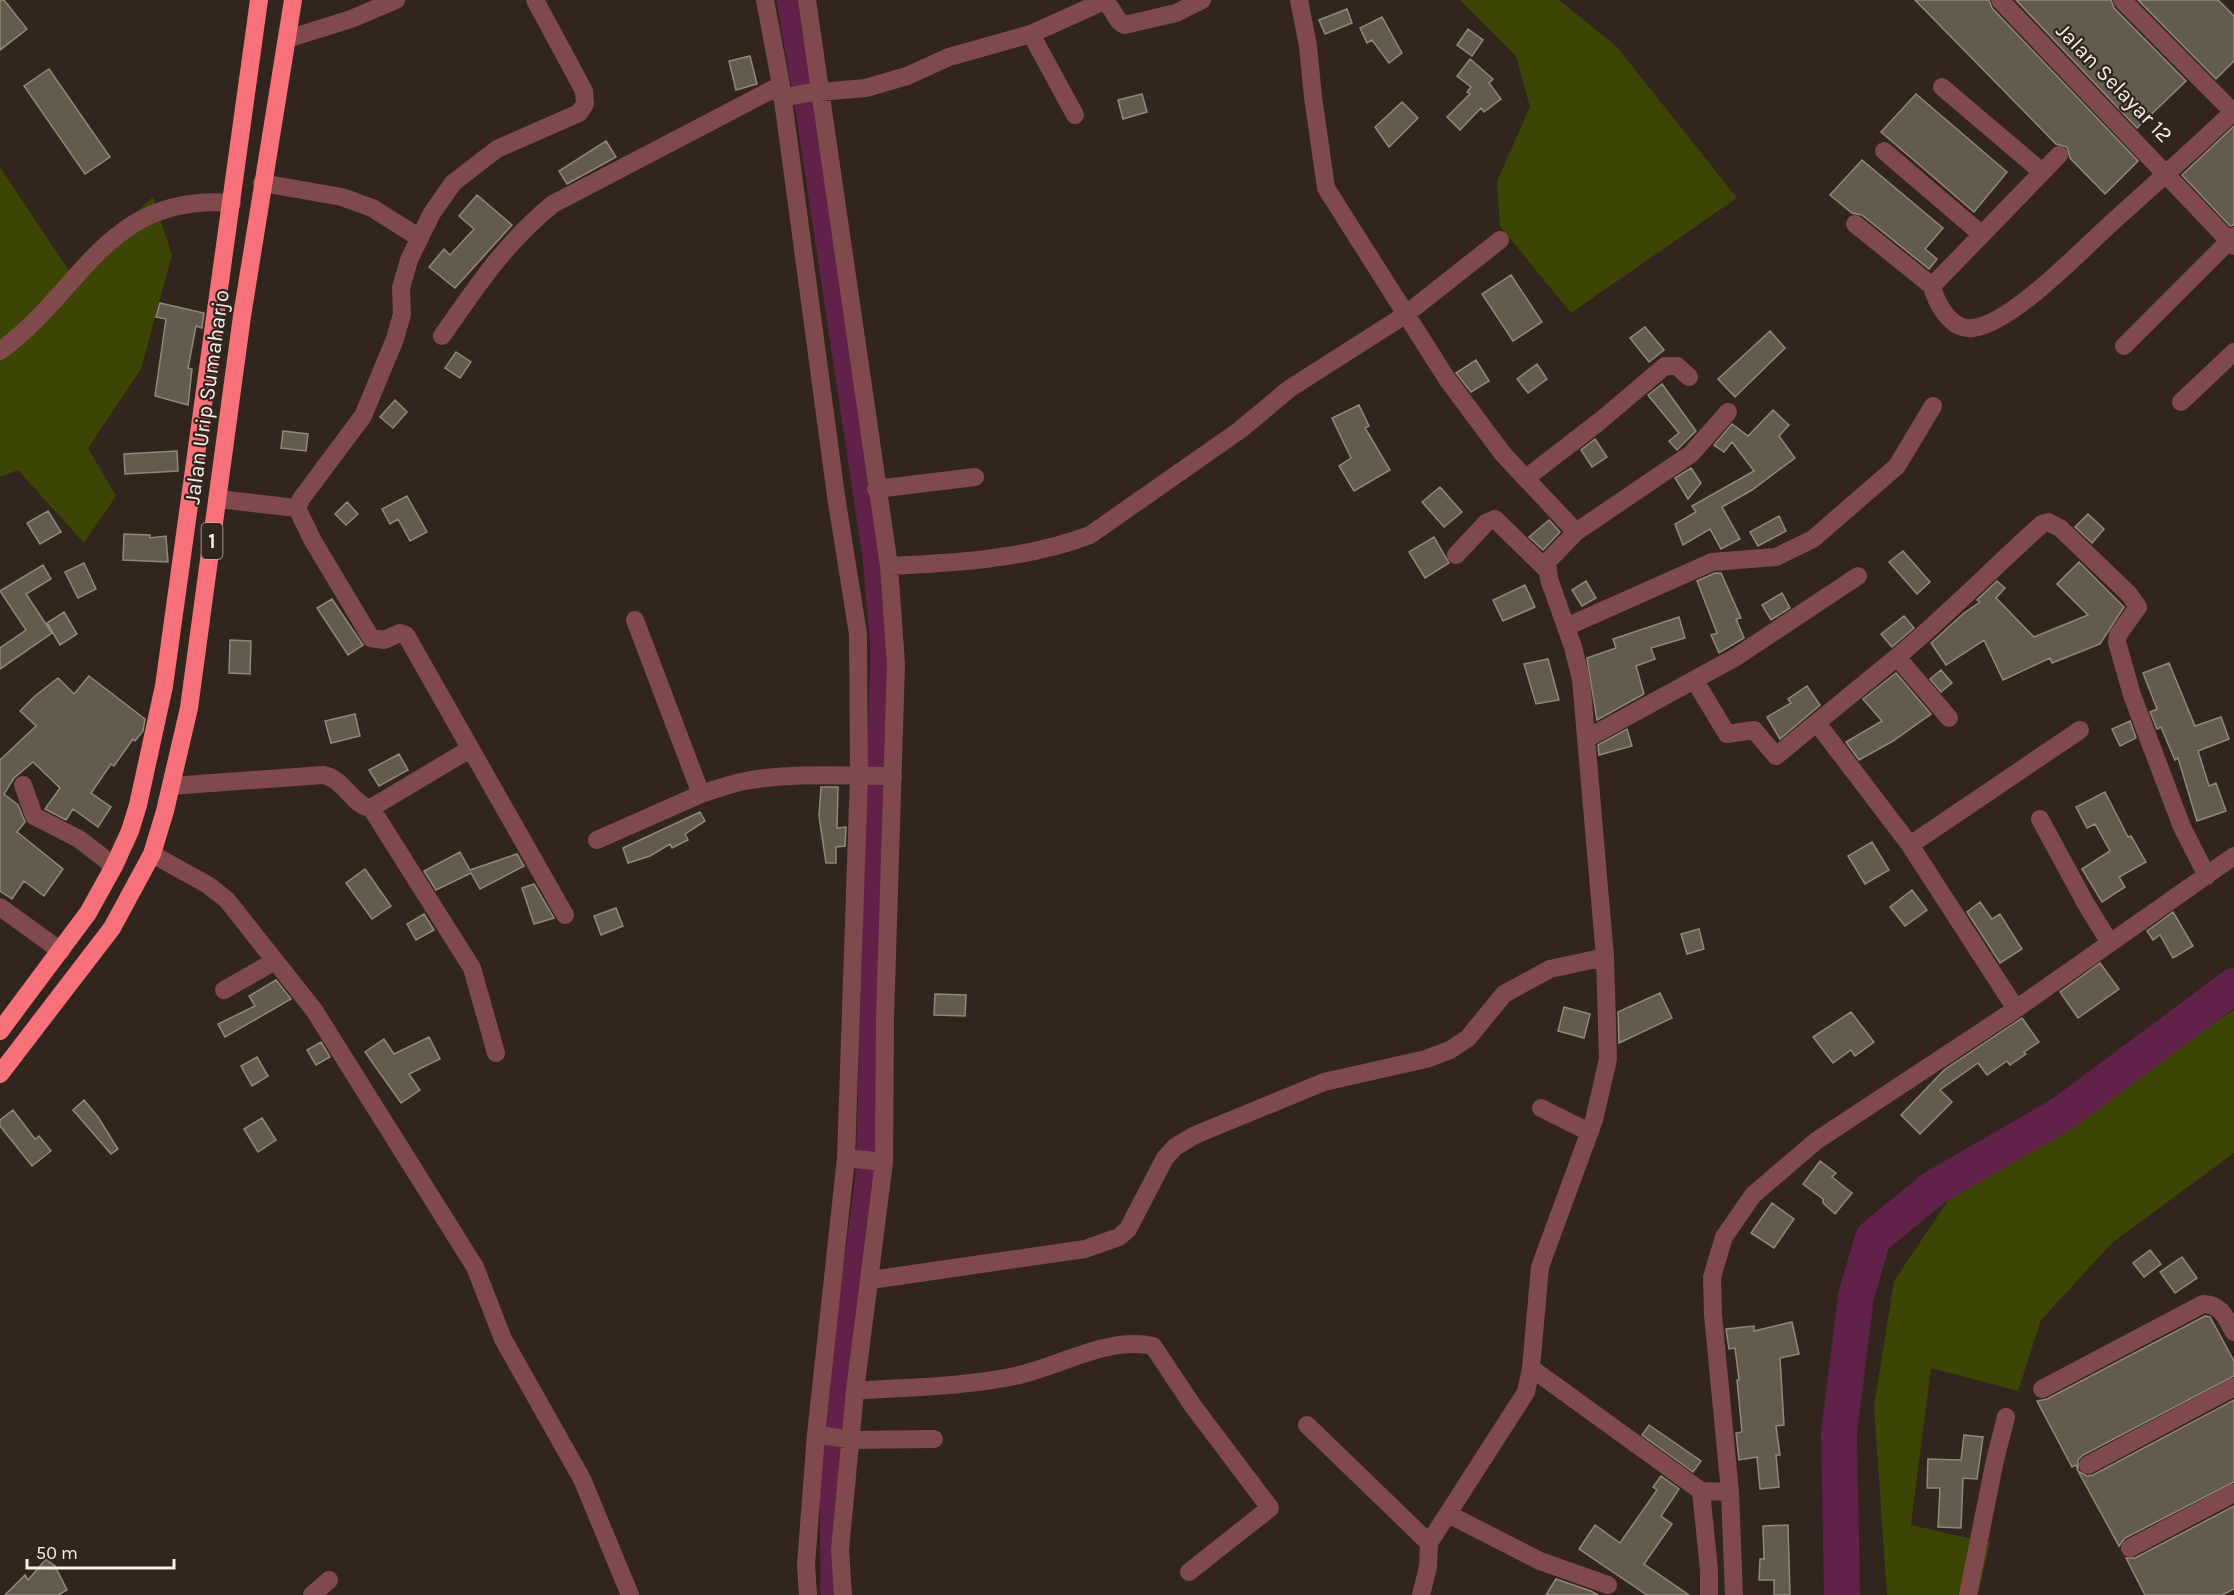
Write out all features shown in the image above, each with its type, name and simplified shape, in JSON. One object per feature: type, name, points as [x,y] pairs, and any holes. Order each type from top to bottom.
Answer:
[{"type":"highway","name":"Jalan Urip Sumaharjo","points":[[0,1031],[88,913],[114,866],[130,831],[138,805],[161,704],[259,0]]},
{"type":"highway","name":"Jalan Urip Sumaharjo","points":[[0,1074],[112,928],[152,854],[171,786],[189,708],[262,183],[293,0]]},
{"type":"street","points":[[287,39],[351,19],[396,0]]},
{"type":"street","points":[[534,0],[584,91],[583,109],[579,113],[497,149],[453,183],[432,213],[410,260],[401,288],[402,314],[395,339],[363,416],[301,499],[297,508],[313,541],[371,638],[384,640],[400,633],[406,635],[565,915]]},
{"type":"street","points":[[765,0],[783,93],[836,496],[858,634],[876,775],[885,1019],[880,1161],[871,1280],[841,1348],[855,1391],[832,1437],[843,1595]]},
{"type":"street","points":[[807,0],[814,93],[889,566],[896,664],[876,775],[850,1158],[841,1348],[832,1437],[806,1565],[808,1595]]},
{"type":"street","points":[[442,336],[497,257],[526,226],[553,204],[783,93],[814,93],[866,88],[890,82],[949,57],[1031,34],[1104,1],[1118,20],[1125,25],[1176,13],[1202,0]]},
{"type":"street","points":[[1299,0],[1308,46],[1326,188],[1404,315],[1503,454],[1576,532]]},
{"type":"street","name":"Jalan Selayar 12","points":[[2000,0],[2232,241]]},
{"type":"street","points":[[1855,224],[1932,286],[1936,302],[1964,328],[1974,328],[1984,324],[2029,298],[2234,112],[2122,0]]},
{"type":"street","points":[[1031,34],[1075,115]]},
{"type":"street","points":[[1942,87],[2042,172]]},
{"type":"street","points":[[1884,151],[1981,234]]},
{"type":"street","points":[[1932,286],[2059,155]]},
{"type":"street","points":[[262,183],[342,197],[372,208],[420,238]]},
{"type":"street","points":[[0,351],[32,325],[89,260],[134,222],[177,206],[195,202],[232,203]]},
{"type":"street","points":[[889,566],[985,559],[1072,542],[1090,535],[1240,430],[1289,388],[1404,315],[1500,240]]},
{"type":"street","points":[[2124,346],[2232,241]]},
{"type":"street","points":[[2181,402],[2234,352]]},
{"type":"street","points":[[1526,478],[1600,421],[1665,366],[1677,366],[1689,377]]},
{"type":"street","points":[[1566,627],[1712,562],[1776,557],[1813,539],[1897,466],[1933,406]]},
{"type":"street","points":[[1546,569],[1547,562],[1576,532],[1691,453],[1728,412]]},
{"type":"street","points":[[876,489],[975,477]]},
{"type":"street","points":[[218,499],[297,508]]},
{"type":"street","points":[[1421,1595],[1428,1567],[1429,1543],[1515,1413],[1526,1392],[1531,1368],[1540,1267],[1589,1132],[1608,1059],[1605,957],[1581,679],[1566,627],[1546,569],[1495,519],[1486,523],[1456,555]]},
{"type":"street","points":[[1695,681],[1727,734],[1754,730],[1776,756],[1954,609],[1997,564],[2042,524],[2054,524],[2083,548],[2129,594],[2138,607],[2118,635],[2117,642],[2132,695],[2182,827],[2206,876]]},
{"type":"street","points":[[1586,739],[1736,657],[1858,576]]},
{"type":"street","points":[[634,620],[701,794]]},
{"type":"street","points":[[1897,657],[1949,718]]},
{"type":"street","points":[[1816,723],[1910,845],[2016,1009]]},
{"type":"street","points":[[1910,845],[2080,730]]},
{"type":"street","points":[[171,786],[322,775],[338,780],[363,807],[371,808],[470,749]]},
{"type":"street","points":[[597,840],[701,794],[744,781],[818,774],[876,775]]},
{"type":"street","points":[[23,785],[34,816],[80,839],[114,866]]},
{"type":"street","points":[[371,808],[472,968],[496,1053]]},
{"type":"street","points":[[2040,819],[2085,904],[2110,943]]},
{"type":"street","points":[[152,854],[208,885],[227,900],[314,1010],[475,1267],[503,1339],[582,1479],[630,1595]]},
{"type":"street","points":[[1734,1595],[1720,1570],[1714,1491],[1712,1278],[1724,1237],[1752,1195],[1816,1141],[2016,1009],[2234,856]]},
{"type":"street","points":[[0,907],[61,951]]},
{"type":"street","points":[[871,1280],[1085,1248],[1119,1237],[1135,1217],[1165,1158],[1185,1141],[1324,1082],[1426,1059],[1450,1050],[1468,1038],[1504,994],[1550,969],[1605,957]]},
{"type":"street","points":[[224,990],[275,961]]},
{"type":"street","points":[[1541,1108],[1589,1132]]},
{"type":"street","points":[[850,1158],[880,1161]]},
{"type":"street","points":[[2042,1389],[2203,1305],[2215,1305],[2220,1309],[2234,1332]]},
{"type":"street","points":[[855,1391],[964,1383],[1016,1376],[1106,1348],[1140,1343],[1153,1346],[1193,1406],[1270,1508],[1189,1572]]},
{"type":"street","points":[[1531,1368],[1714,1491]]},
{"type":"street","points":[[2088,1465],[2234,1387]]},
{"type":"street","points":[[1968,1595],[2006,1417]]},
{"type":"street","points":[[1307,1425],[1429,1543]]},
{"type":"street","points":[[832,1437],[934,1439]]},
{"type":"street","points":[[1709,1595],[1720,1570],[1714,1491]]},
{"type":"street","points":[[2130,1548],[2234,1493]]},
{"type":"street","points":[[1448,1514],[1540,1562],[1608,1585]]},
{"type":"street","points":[[312,1595],[329,1580]]},
{"type":"green space","points":[[1460,0],[1559,0],[1617,47],[1737,198],[1571,313],[1500,226],[1497,181],[1530,107],[1516,56]]},
{"type":"green space","points":[[0,167],[71,274],[153,197],[172,255],[141,369],[88,448],[116,496],[84,543],[18,470],[0,477]]},
{"type":"green space","points":[[2234,1010],[2234,1153],[2112,1243],[2041,1320],[2018,1391],[1931,1368],[1911,1525],[1990,1543],[1978,1595],[1887,1595],[1874,1407],[1894,1281],[1955,1190]]},
{"type":"building","points":[[0,0],[4,0],[27,29],[0,50]]},
{"type":"building","points":[[1915,0],[1989,0],[1992,8],[2138,161],[2105,194],[2070,158],[2067,147],[2056,144]]},
{"type":"building","points":[[2016,0],[2111,0],[2114,8],[2186,81],[2137,128]]},
{"type":"building","points":[[2138,0],[2218,0],[2234,16],[2234,61],[2216,79]]},
{"type":"building","points":[[1347,9],[1352,23],[1325,34],[1319,20]]},
{"type":"building","points":[[1382,17],[1402,53],[1389,63],[1372,40],[1367,43],[1360,28]]},
{"type":"building","points":[[1468,29],[1483,40],[1472,56],[1457,45]]},
{"type":"building","points":[[750,56],[757,84],[736,90],[729,61]]},
{"type":"building","points":[[1470,59],[1493,79],[1489,83],[1501,99],[1484,112],[1481,108],[1460,130],[1447,117],[1470,94],[1467,92],[1471,87],[1457,76]]},
{"type":"building","points":[[49,69],[110,157],[85,174],[24,86]]},
{"type":"building","points":[[1142,94],[1147,112],[1123,119],[1118,100]]},
{"type":"building","points":[[1916,94],[2007,172],[1974,212],[1881,132]]},
{"type":"building","points":[[1402,102],[1418,118],[1389,147],[1375,127]]},
{"type":"building","points":[[2234,126],[2234,225],[2230,226],[2182,175]]},
{"type":"building","points":[[606,141],[616,157],[567,184],[559,171]]},
{"type":"building","points":[[1862,160],[1943,228],[1925,249],[1937,259],[1929,269],[1862,215],[1852,213],[1830,195]]},
{"type":"building","points":[[477,195],[512,225],[455,288],[429,267],[444,249],[450,255],[474,229],[459,216]]},
{"type":"building","points":[[1511,275],[1542,322],[1513,341],[1482,294]]},
{"type":"building","points":[[160,303],[204,313],[202,328],[196,326],[188,368],[192,369],[188,405],[155,396],[166,319],[156,317]]},
{"type":"building","points":[[1645,327],[1664,350],[1649,362],[1630,338]]},
{"type":"building","points":[[1770,331],[1785,348],[1735,397],[1718,379]]},
{"type":"building","points":[[456,352],[471,362],[460,378],[445,368]]},
{"type":"building","points":[[1476,360],[1489,381],[1471,392],[1456,373]]},
{"type":"building","points":[[1537,364],[1547,379],[1528,393],[1517,379]]},
{"type":"building","points":[[1662,384],[1696,431],[1677,450],[1669,441],[1679,433],[1648,395]]},
{"type":"building","points":[[395,400],[407,412],[393,428],[380,417]]},
{"type":"building","points":[[1359,405],[1369,426],[1365,428],[1390,470],[1354,491],[1339,466],[1351,458],[1332,418]]},
{"type":"building","points":[[1773,410],[1789,425],[1779,436],[1795,458],[1752,490],[1722,507],[1740,539],[1721,549],[1710,529],[1683,545],[1675,524],[1696,512],[1692,506],[1754,471],[1732,442],[1724,452],[1714,445],[1732,424],[1748,436]]},
{"type":"building","points":[[283,431],[308,434],[306,451],[281,448]]},
{"type":"building","points":[[1595,439],[1607,457],[1592,467],[1581,450]]},
{"type":"building","points":[[177,451],[178,471],[125,474],[124,454]]},
{"type":"building","points":[[1691,468],[1701,483],[1688,499],[1675,478]]},
{"type":"building","points":[[1440,487],[1462,512],[1444,527],[1422,502]]},
{"type":"building","points":[[407,496],[427,532],[410,541],[398,519],[390,524],[382,509]]},
{"type":"building","points":[[347,502],[358,514],[346,525],[335,514]]},
{"type":"building","points":[[48,511],[61,532],[40,544],[27,523]]},
{"type":"building","points":[[2088,514],[2104,529],[2092,543],[2075,527]]},
{"type":"building","points":[[1779,516],[1786,531],[1758,546],[1750,532]]},
{"type":"building","points":[[1549,520],[1560,532],[1543,550],[1529,537]]},
{"type":"building","points":[[124,534],[150,535],[150,538],[166,536],[168,562],[123,560]]},
{"type":"building","points":[[1434,537],[1449,563],[1425,578],[1409,552]]},
{"type":"building","points":[[1903,551],[1930,582],[1917,594],[1889,562]]},
{"type":"building","points":[[2079,562],[2124,607],[2100,644],[2052,663],[2050,658],[2003,680],[1984,640],[1946,665],[1931,643],[1964,613],[1980,602],[1977,600],[1997,581],[2005,588],[1996,598],[2034,637],[2088,615],[2057,584]]},
{"type":"building","points":[[84,563],[96,589],[78,598],[65,572]]},
{"type":"building","points":[[43,565],[51,579],[26,594],[52,633],[0,669],[0,648],[26,630],[0,591]]},
{"type":"building","points":[[1715,573],[1721,573],[1741,618],[1736,619],[1744,638],[1719,653],[1711,635],[1717,633],[1697,581]]},
{"type":"building","points":[[1586,581],[1596,598],[1582,606],[1572,590]]},
{"type":"building","points":[[1525,585],[1535,607],[1503,621],[1493,600]]},
{"type":"building","points":[[1782,593],[1790,608],[1771,620],[1762,605]]},
{"type":"building","points":[[332,599],[363,645],[348,655],[317,608]]},
{"type":"building","points":[[64,612],[77,634],[60,645],[47,623]]},
{"type":"building","points":[[1904,616],[1914,628],[1892,647],[1881,634]]},
{"type":"building","points":[[1679,617],[1685,638],[1651,648],[1655,659],[1636,666],[1644,694],[1597,720],[1587,658],[1616,648],[1613,639]]},
{"type":"building","points":[[230,640],[251,641],[250,674],[229,673]]},
{"type":"building","points":[[1548,659],[1559,700],[1536,704],[1524,664]]},
{"type":"building","points":[[2169,663],[2195,726],[2221,717],[2229,739],[2198,751],[2209,786],[2216,783],[2226,811],[2197,821],[2178,758],[2175,760],[2161,727],[2157,729],[2150,712],[2157,709],[2143,673]]},
{"type":"building","points":[[1941,670],[1952,683],[1941,692],[1930,679]]},
{"type":"building","points":[[1896,673],[1931,714],[1893,741],[1859,760],[1846,742],[1882,721],[1863,699]]},
{"type":"building","points":[[89,676],[145,719],[143,731],[135,741],[133,739],[114,766],[111,764],[91,793],[111,807],[98,827],[73,809],[66,820],[45,809],[60,788],[33,762],[14,778],[4,794],[18,805],[25,822],[17,832],[63,869],[44,896],[24,881],[12,899],[0,891],[0,760],[36,726],[20,711],[35,696],[58,678],[74,694]]},
{"type":"building","points":[[1807,686],[1820,705],[1780,739],[1767,717],[1791,703],[1788,699]]},
{"type":"building","points":[[355,714],[360,736],[331,743],[325,721]]},
{"type":"building","points":[[2130,721],[2136,738],[2120,746],[2112,729]]},
{"type":"building","points":[[1627,729],[1632,746],[1599,755],[1598,745]]},
{"type":"building","points":[[399,754],[408,770],[379,786],[369,770]]},
{"type":"building","points":[[821,787],[838,787],[837,828],[846,827],[845,846],[836,847],[836,863],[826,863],[819,816]]},
{"type":"building","points":[[2105,792],[2128,837],[2131,836],[2146,862],[2119,877],[2125,887],[2102,902],[2082,869],[2110,851],[2095,824],[2087,828],[2076,807]]},
{"type":"building","points":[[700,812],[705,821],[685,834],[688,840],[672,848],[670,844],[650,856],[628,863],[623,848]]},
{"type":"building","points":[[1872,842],[1889,870],[1865,884],[1848,856]]},
{"type":"building","points":[[460,852],[470,870],[517,854],[524,866],[480,889],[471,873],[436,890],[424,871]]},
{"type":"building","points":[[365,869],[391,906],[372,919],[346,883]]},
{"type":"building","points":[[534,884],[554,918],[534,924],[522,888]]},
{"type":"building","points":[[1912,890],[1927,910],[1905,926],[1890,907]]},
{"type":"building","points":[[1980,902],[1992,919],[2000,914],[2022,949],[2000,963],[1967,912]]},
{"type":"building","points":[[616,908],[623,926],[601,935],[594,916]]},
{"type":"building","points":[[2173,912],[2193,946],[2173,958],[2160,935],[2153,940],[2147,931]]},
{"type":"building","points":[[424,914],[434,930],[416,940],[407,924]]},
{"type":"building","points":[[1699,929],[1704,949],[1687,954],[1681,934]]},
{"type":"building","points":[[2100,963],[2119,989],[2078,1018],[2060,992]]},
{"type":"building","points":[[276,980],[291,999],[225,1037],[218,1024],[255,1006],[249,996]]},
{"type":"building","points":[[1660,993],[1672,1018],[1619,1043],[1618,1012]]},
{"type":"building","points":[[935,994],[966,995],[965,1016],[934,1015]]},
{"type":"building","points":[[1564,1007],[1590,1014],[1584,1038],[1558,1031]]},
{"type":"building","points":[[1851,1012],[1874,1042],[1855,1056],[1851,1050],[1833,1063],[1813,1037]]},
{"type":"building","points":[[2022,1018],[2039,1042],[2024,1052],[2026,1054],[2010,1065],[2007,1061],[1987,1075],[1978,1063],[1940,1090],[1952,1102],[1920,1134],[1901,1115],[1944,1070]]},
{"type":"building","points":[[429,1037],[440,1059],[409,1074],[420,1090],[401,1103],[365,1052],[384,1039],[394,1054]]},
{"type":"building","points":[[321,1042],[330,1057],[316,1065],[307,1050]]},
{"type":"building","points":[[257,1057],[268,1076],[252,1086],[241,1066]]},
{"type":"building","points":[[84,1100],[98,1117],[118,1149],[111,1154],[73,1110]]},
{"type":"building","points":[[13,1110],[35,1139],[39,1136],[51,1151],[32,1166],[0,1126],[0,1120]]},
{"type":"building","points":[[262,1118],[276,1140],[258,1152],[244,1129]]},
{"type":"building","points":[[1820,1161],[1836,1173],[1832,1177],[1852,1193],[1835,1214],[1823,1203],[1823,1199],[1803,1184]]},
{"type":"building","points":[[1772,1203],[1794,1219],[1774,1248],[1751,1233]]},
{"type":"building","points":[[2150,1250],[2161,1264],[2144,1277],[2133,1263]]},
{"type":"building","points":[[2182,1257],[2197,1278],[2175,1293],[2160,1272]]},
{"type":"building","points":[[2205,1316],[2210,1317],[2234,1361],[2234,1376],[2083,1455],[2078,1460],[2078,1470],[2076,1465],[2072,1467],[2037,1401],[2047,1399]]},
{"type":"building","points":[[1792,1322],[1799,1354],[1780,1358],[1784,1425],[1776,1426],[1780,1455],[1776,1455],[1779,1487],[1760,1489],[1757,1457],[1739,1460],[1736,1433],[1742,1432],[1737,1380],[1739,1380],[1735,1348],[1729,1349],[1726,1329],[1754,1326],[1754,1331]]},
{"type":"building","points":[[2234,1400],[2234,1482],[2125,1538],[2119,1546],[2078,1471],[2087,1476],[2093,1475]]},
{"type":"building","points":[[1649,1425],[1701,1461],[1693,1472],[1642,1435]]},
{"type":"building","points":[[1964,1435],[1983,1437],[1977,1479],[1963,1478],[1961,1528],[1938,1527],[1940,1488],[1927,1488],[1928,1459],[1961,1460]]},
{"type":"building","points":[[1661,1476],[1679,1489],[1661,1516],[1672,1524],[1644,1564],[1689,1595],[1647,1595],[1579,1549],[1595,1525],[1620,1543],[1657,1490],[1653,1487]]},
{"type":"building","points":[[2234,1506],[2234,1589],[2222,1595],[2145,1595],[2126,1558],[2135,1558]]},
{"type":"building","points":[[1788,1525],[1790,1595],[1774,1595],[1774,1580],[1759,1580],[1760,1559],[1764,1559],[1763,1526]]},
{"type":"building","points":[[46,1559],[55,1566],[67,1590],[58,1595],[5,1595],[25,1575],[28,1580]]},
{"type":"building","points":[[1556,1579],[1591,1591],[1598,1595],[1546,1595]]},
{"type":"waterway","points":[[787,0],[807,116],[873,557],[881,649],[866,1176],[836,1400],[830,1473],[831,1595]]},
{"type":"waterway","points":[[1842,1595],[1839,1433],[1856,1296],[1873,1238],[1934,1188],[2062,1114],[2234,986]]}]
